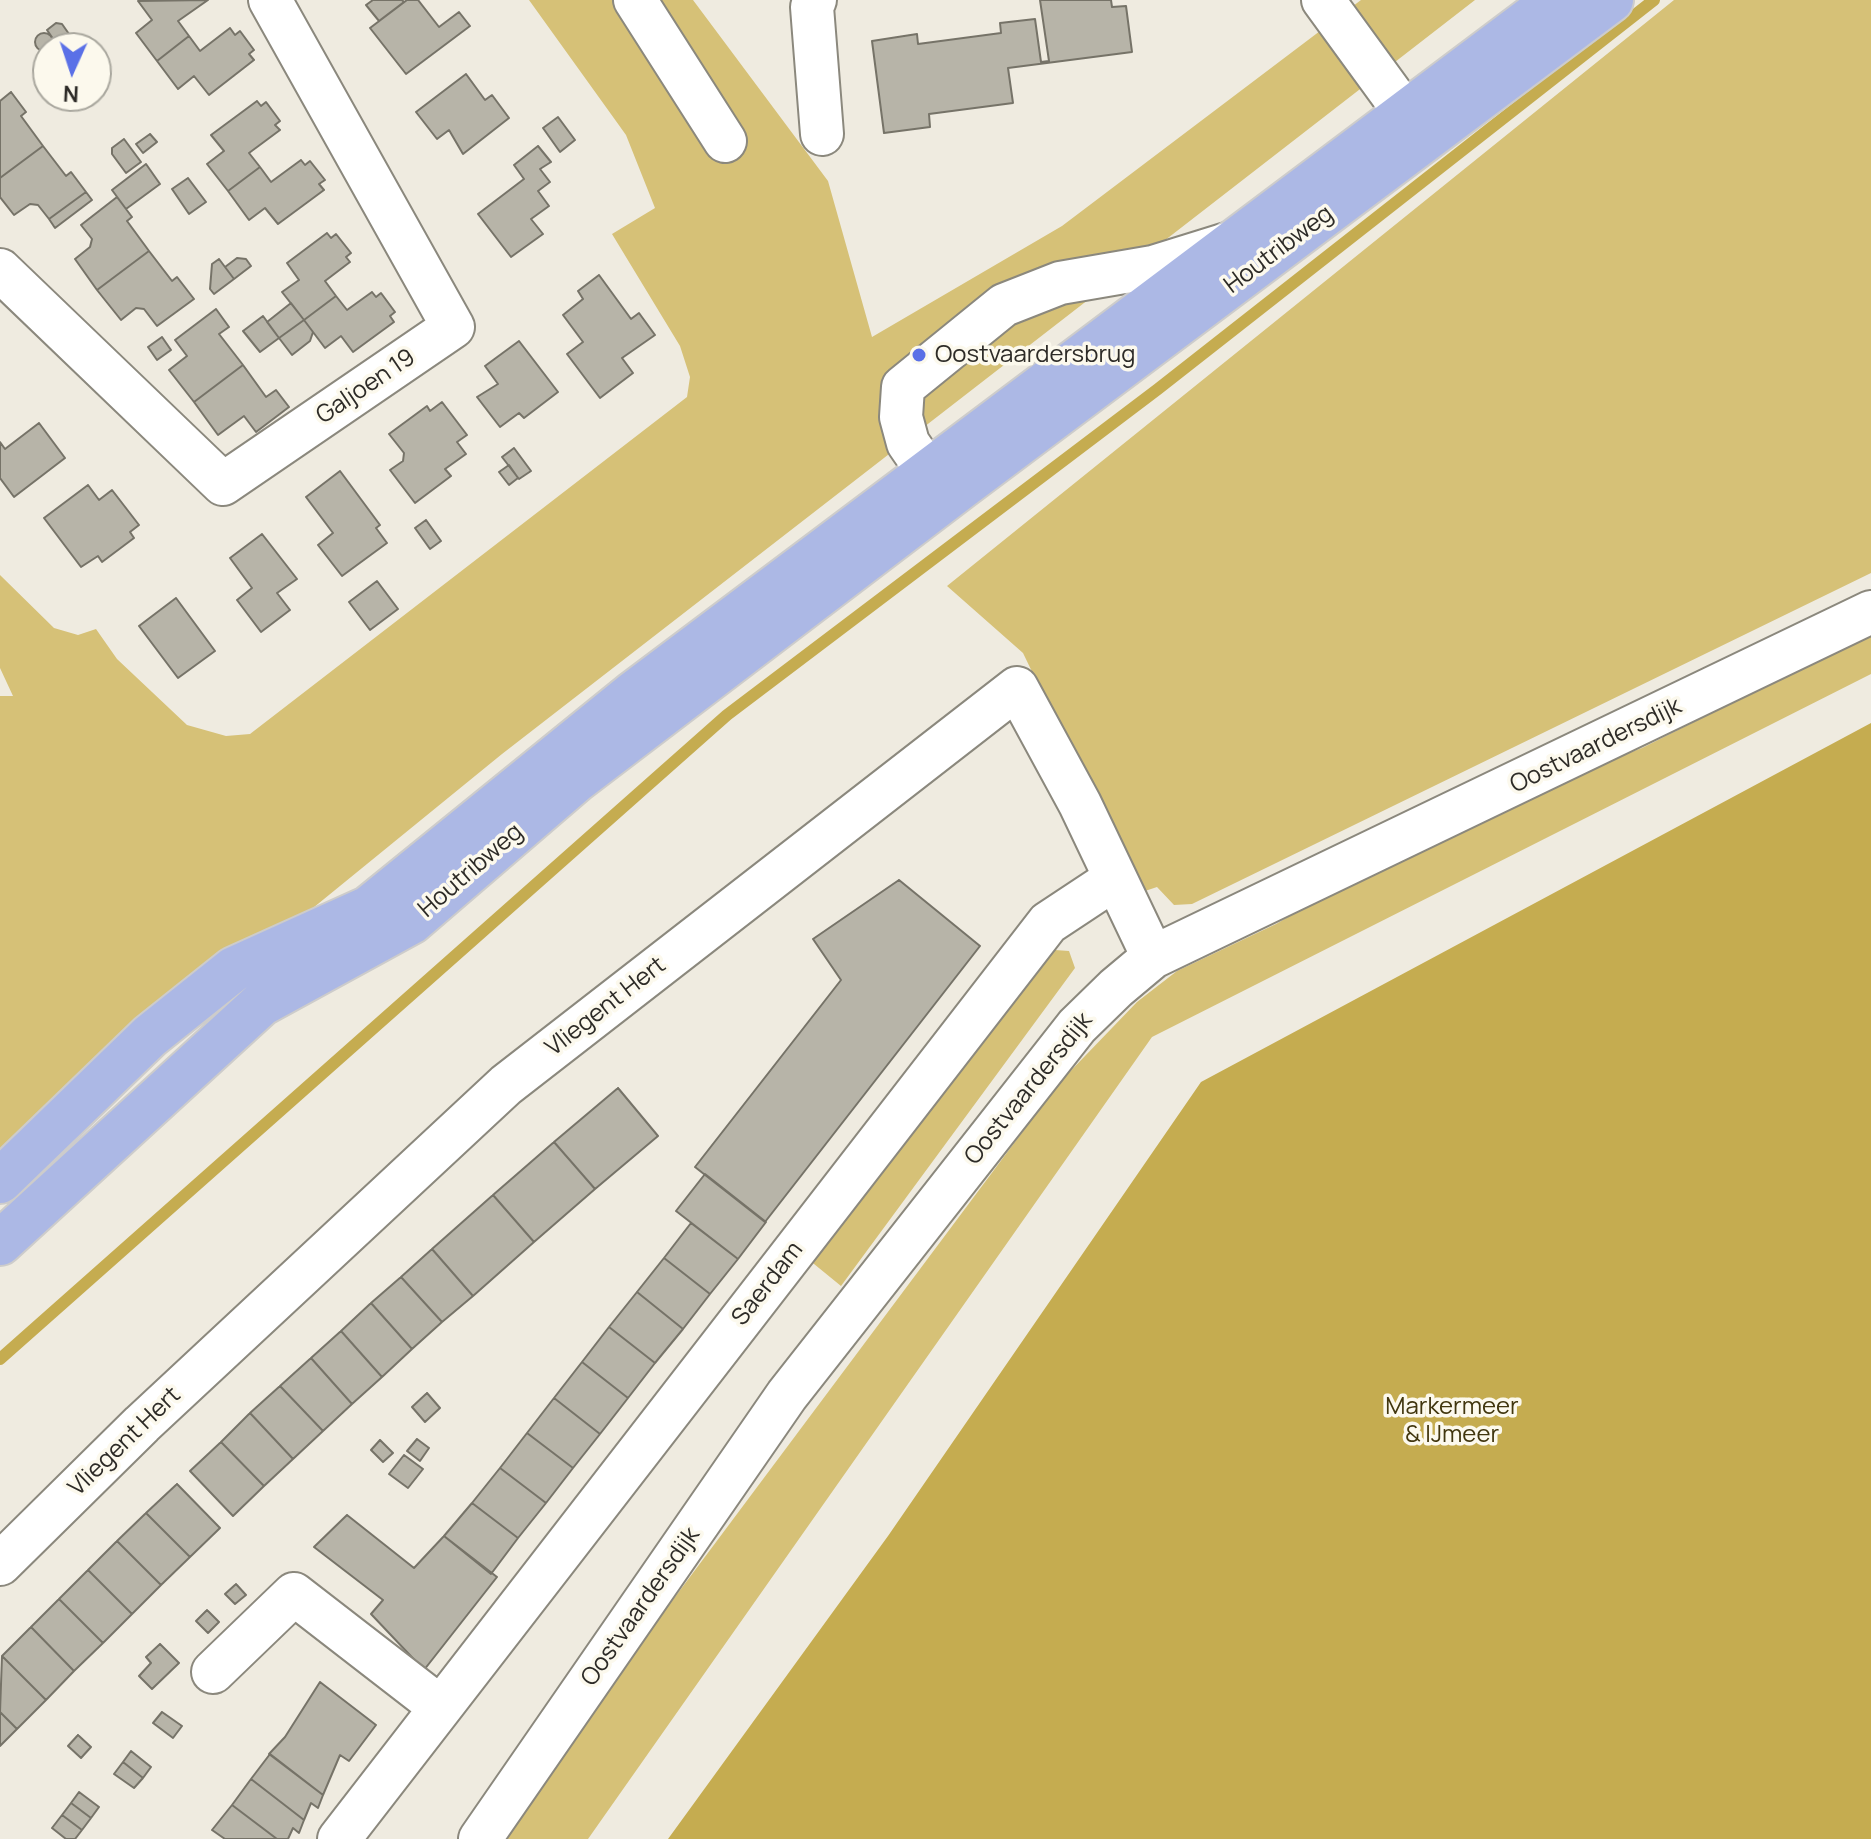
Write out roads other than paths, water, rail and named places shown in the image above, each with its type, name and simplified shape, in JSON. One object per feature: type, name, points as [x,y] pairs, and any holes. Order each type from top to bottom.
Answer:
[{"type":"main road","name":"Houtribweg","points":[[0,1181],[150,1036],[234,969],[369,908],[634,693],[936,486],[1414,127],[1556,0]]},
{"type":"main road","name":"Houtribweg","points":[[0,1243],[261,1004],[411,922],[575,781],[1236,242],[1611,0]]},
{"type":"street","name":"Galjoen 19","points":[[0,270],[223,484],[453,327],[270,0]]},
{"type":"street","points":[[635,0],[725,141]]},
{"type":"street","points":[[815,0],[812,7],[822,134]]},
{"type":"street","points":[[1323,0],[1414,127]]},
{"type":"street","name":"Houtribweg","points":[[936,486],[908,443],[901,417],[903,387],[1004,305],[1060,283],[1153,267],[1236,242]]},
{"type":"street","name":"Oostvaardersdijk","points":[[480,1839],[787,1395],[1077,1026],[1153,957],[1871,612]]},
{"type":"street","name":"Vliegent Hert","points":[[0,1564],[142,1424],[506,1085],[1017,688],[1080,804],[1113,880],[1153,957]]},
{"type":"street","name":"Saerdam","points":[[339,1839],[1048,923],[1113,880]]},
{"type":"street","points":[[213,1672],[294,1594],[440,1707]]},
{"type":"waterway","points":[[0,1359],[727,715],[1158,389],[1654,0]]},
{"type":"place","name":"Oostvaardersbrug","points":[[919,355]]},
{"type":"park label","name":"Markermeer & IJmeer","points":[[1452,1421]]}]
